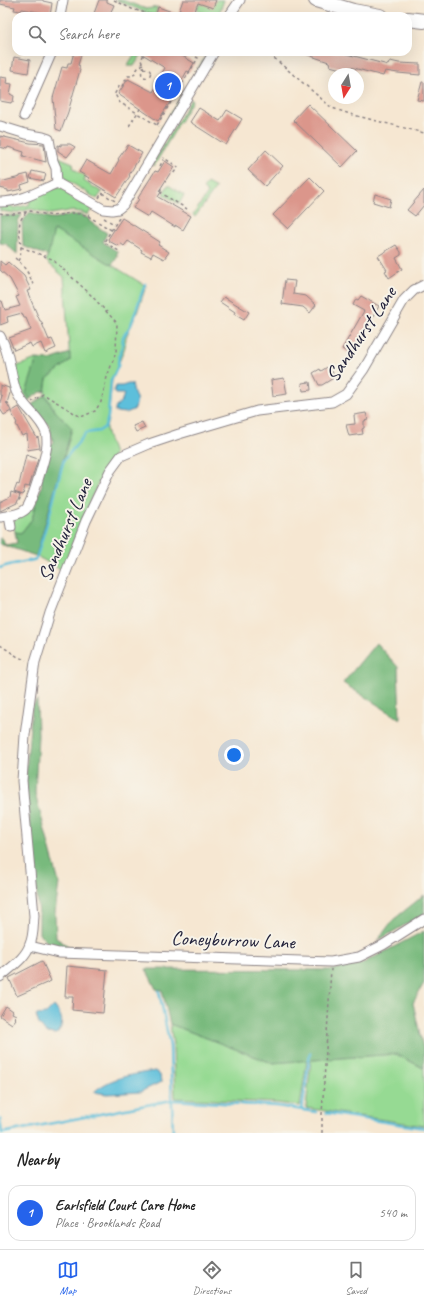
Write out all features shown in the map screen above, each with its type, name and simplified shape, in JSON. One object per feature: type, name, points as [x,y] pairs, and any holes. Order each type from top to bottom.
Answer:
[{"type":"highway","points":[[316,0],[358,12]]},
{"type":"highway","points":[[412,20],[424,21]]},
{"type":"street","points":[[61,12],[63,0]]},
{"type":"street","points":[[232,12],[240,0]]},
{"type":"street","points":[[24,116],[50,56]]},
{"type":"street","points":[[57,183],[103,209],[112,210],[123,205],[212,56]]},
{"type":"street","points":[[0,126],[26,134],[44,137],[49,140],[53,161],[56,168],[57,183]]},
{"type":"street","points":[[0,202],[10,202],[32,195],[57,183]]},
{"type":"street","name":"Sandhurst Lane","points":[[30,946],[34,916],[22,781],[25,735],[35,662],[50,613],[86,521],[110,471],[121,456],[150,444],[256,411],[332,402],[346,394],[364,369],[404,300],[414,290],[424,285]]},
{"type":"street","points":[[2,334],[17,393],[26,407],[39,420],[46,434],[47,443],[39,473],[26,510],[4,516],[11,527]]},
{"type":"street","points":[[0,370],[10,368]]},
{"type":"street","name":"Coneyburrow Lane","points":[[30,946],[59,953],[332,962],[359,957],[383,945],[424,919]]},
{"type":"street","points":[[0,977],[22,957],[30,946]]},
{"type":"path","points":[[114,0],[144,12]]},
{"type":"path","points":[[144,56],[141,60],[144,69],[142,71],[142,76],[148,78],[150,76],[150,71],[148,69],[144,69]]},
{"type":"path","points":[[157,125],[198,58],[194,56]]},
{"type":"path","points":[[271,56],[332,108],[424,133]]},
{"type":"path","points":[[143,64],[138,68],[133,76],[128,76],[114,95],[119,102],[160,127]]},
{"type":"path","points":[[129,126],[140,109]]},
{"type":"path","points":[[162,168],[158,165],[164,158],[178,167],[171,177]]},
{"type":"path","points":[[160,191],[161,189],[161,193],[187,209]]},
{"type":"path","points":[[88,216],[95,204]]},
{"type":"path","points":[[18,261],[22,253],[20,221],[27,211]]},
{"type":"path","points":[[0,213],[14,214],[27,211],[52,216],[71,213],[81,214],[88,216],[112,230]]},
{"type":"path","points":[[119,251],[104,242],[121,214]]},
{"type":"path","points":[[21,247],[52,259],[88,292],[117,323],[116,352],[107,377],[101,402],[95,411],[81,417],[43,394],[35,398],[26,407]]},
{"type":"path","points":[[15,258],[31,277],[33,285]]},
{"type":"path","points":[[6,403],[10,406]]},
{"type":"path","points":[[16,505],[18,504],[21,495],[18,494]]},
{"type":"path","points":[[0,645],[18,657],[35,662]]},
{"type":"path","points":[[322,1133],[322,1106],[332,962]]},
{"type":"green space","points":[[116,0],[122,0],[146,9],[158,7],[156,12],[144,12]]},
{"type":"green space","points":[[216,0],[224,0],[220,12],[197,11],[198,5]]},
{"type":"green space","points":[[133,56],[140,56],[134,66],[127,66]]},
{"type":"green space","points":[[207,56],[161,133],[159,132]]},
{"type":"green space","points":[[191,99],[192,101],[154,166],[153,163]]},
{"type":"green space","points":[[56,156],[73,163],[74,169],[86,176],[84,181],[102,192],[97,199],[64,178],[61,165],[58,165]]},
{"type":"green space","points":[[207,183],[216,188],[195,217],[193,215],[208,193],[203,189]]},
{"type":"green space","points":[[168,185],[184,195],[179,204],[163,194]]},
{"type":"green space","points":[[53,187],[62,188],[69,193],[70,197],[83,204],[87,203],[93,207],[88,215],[81,212],[69,211],[51,214],[31,209],[14,213],[0,211],[0,205],[10,205],[14,208],[29,205],[30,200]]},
{"type":"green space","points":[[30,212],[51,218],[81,215],[90,219],[89,221],[107,233],[103,242],[118,252],[116,255],[118,256],[112,265],[54,230],[48,256],[23,246],[22,222]]},
{"type":"green space","points":[[0,215],[22,215],[18,221],[17,254],[6,244],[0,243]]},
{"type":"green space","points":[[54,229],[146,286],[137,313],[126,337],[125,347],[112,381],[106,428],[114,454],[92,496],[62,570],[36,556],[72,428],[56,412],[45,394],[47,378],[70,361],[64,277],[46,261]]},
{"type":"green space","points":[[70,353],[70,361],[47,379],[45,391],[30,399],[26,393],[36,359],[50,360]]},
{"type":"green space","points":[[36,359],[27,393],[30,399],[26,404],[27,399],[18,385],[15,367]]},
{"type":"green space","points":[[45,395],[55,411],[72,428],[36,556],[0,544],[0,538],[3,539],[5,545],[17,543],[15,532],[21,533],[32,519],[42,484],[41,481],[50,445],[53,442],[49,425],[29,407]]},
{"type":"green space","points":[[37,501],[32,519],[21,533],[15,532],[13,523],[15,520]]},
{"type":"green space","points":[[376,643],[398,667],[400,719],[343,683]]},
{"type":"green space","points":[[37,700],[38,735],[35,793],[59,883],[55,913],[56,938],[71,948],[48,943],[39,934],[39,915],[26,781],[32,707]]},
{"type":"green space","points":[[424,895],[424,914],[377,941],[393,920]]},
{"type":"green space","points":[[424,931],[424,983],[413,1003],[424,1052],[424,1068],[396,1054],[272,1063],[170,1024],[162,990],[156,989],[146,969],[331,970],[363,963]]},
{"type":"green space","points":[[170,1024],[272,1063],[307,1060],[300,1106],[277,1103],[175,1098],[173,1045]]},
{"type":"green space","points":[[396,1054],[424,1069],[424,1126],[306,1108],[311,1060]]},
{"type":"water","points":[[132,384],[137,400],[135,409],[126,413],[115,412],[115,408],[122,400],[124,394],[115,394],[114,391],[116,386]]},
{"type":"water","points":[[54,1006],[61,1016],[62,1023],[57,1034],[46,1033],[39,1024],[36,1015],[46,1014]]},
{"type":"water","points":[[155,1071],[160,1075],[161,1082],[140,1092],[107,1094],[94,1092],[107,1083],[115,1080],[131,1075]]},
{"type":"building","points":[[0,0],[43,0],[52,3],[51,12],[38,12],[22,9],[21,11],[14,10],[15,7],[0,4]]},
{"type":"building","points":[[99,0],[107,0],[107,2],[114,5],[111,12],[94,12]]},
{"type":"building","points":[[183,0],[216,0],[213,8],[198,3],[195,12],[179,12]]},
{"type":"building","points":[[158,7],[172,12],[157,12]]},
{"type":"building","points":[[73,56],[81,56],[78,65],[80,66],[80,70],[61,131],[56,129],[53,98],[62,67],[67,68],[68,63],[71,63]]},
{"type":"building","points":[[146,56],[183,56],[194,63],[189,72],[187,71],[181,82],[182,83],[158,121],[118,94],[128,79],[153,92],[159,82],[157,81],[165,68]]},
{"type":"building","points":[[311,56],[354,56],[388,65],[390,61],[420,64],[420,75],[385,71],[383,76],[364,71],[364,68],[337,68],[330,66],[329,62]]},
{"type":"building","points":[[14,57],[30,60],[28,73],[12,70]]},
{"type":"building","points":[[0,77],[7,78],[6,83],[12,84],[10,94],[14,96],[13,102],[11,103],[0,101]]},
{"type":"building","points":[[422,82],[424,82],[424,101],[417,100]]},
{"type":"building","points":[[308,104],[357,151],[342,167],[293,120]]},
{"type":"building","points":[[199,108],[220,121],[227,110],[242,119],[226,145],[190,122]]},
{"type":"building","points":[[0,136],[30,143],[44,144],[46,162],[23,156],[24,152],[8,147],[7,149],[0,147]]},
{"type":"building","points":[[61,144],[70,144],[75,147],[67,157],[58,151],[58,145],[61,146]]},
{"type":"building","points":[[128,145],[142,153],[129,175],[130,176],[116,197],[88,180],[89,178],[79,172],[86,160],[111,174],[119,160],[118,159]]},
{"type":"building","points":[[266,150],[283,166],[265,186],[248,170]]},
{"type":"building","points":[[165,161],[174,167],[159,191],[161,192],[158,197],[191,216],[183,230],[175,225],[175,227],[151,212],[148,217],[133,208],[155,171],[158,172]]},
{"type":"building","points":[[32,171],[46,174],[44,181],[30,178]]},
{"type":"building","points":[[28,174],[30,182],[21,185],[22,189],[8,192],[8,190],[0,188],[0,180],[4,181]]},
{"type":"building","points":[[310,177],[324,191],[288,229],[273,215]]},
{"type":"building","points":[[424,190],[424,205],[415,216],[407,210]]},
{"type":"building","points":[[375,194],[391,199],[389,207],[373,202]]},
{"type":"building","points":[[122,218],[160,242],[158,245],[169,252],[164,259],[153,253],[151,257],[141,252],[142,250],[128,241],[124,246],[120,243],[118,246],[109,241],[108,239]]},
{"type":"building","points":[[396,245],[401,252],[401,255],[396,258],[402,269],[389,278],[385,271],[387,270],[378,256]]},
{"type":"building","points":[[0,261],[5,265],[8,262],[24,276],[31,290],[27,291],[40,321],[49,340],[52,339],[56,348],[45,353],[41,343],[32,347],[30,343],[14,350],[9,338],[31,330],[22,313],[7,317],[8,322],[0,325],[0,301],[2,301],[5,310],[20,306],[16,297],[19,296],[10,279],[0,270]]},
{"type":"building","points":[[285,280],[295,281],[293,294],[306,296],[316,305],[310,313],[303,307],[282,304]]},
{"type":"building","points":[[361,296],[379,306],[352,355],[342,349],[364,311],[353,305],[356,299],[358,300]]},
{"type":"building","points":[[224,297],[249,312],[244,320],[220,302]]},
{"type":"building","points":[[329,366],[335,377],[322,385],[319,385],[313,373],[320,369],[321,371]]},
{"type":"building","points":[[284,378],[287,394],[273,396],[271,380]]},
{"type":"building","points":[[310,382],[311,390],[303,391],[302,383]]},
{"type":"building","points":[[0,385],[9,388],[10,393],[7,403],[11,411],[4,415],[0,409],[2,396],[0,395]]},
{"type":"building","points":[[19,407],[37,438],[38,437],[40,448],[27,450],[27,434],[22,436],[11,412]]},
{"type":"building","points":[[366,413],[368,420],[364,421],[364,428],[362,429],[363,434],[349,436],[346,425],[355,424],[354,415]]},
{"type":"building","points":[[142,422],[145,428],[136,432],[133,426]]},
{"type":"building","points":[[26,455],[38,459],[29,487],[25,486],[23,495],[14,492],[17,484],[19,485]]},
{"type":"building","points":[[11,492],[20,495],[17,503],[0,511],[0,502],[10,497]]},
{"type":"building","points":[[42,961],[51,981],[17,996],[9,978]]},
{"type":"building","points":[[67,966],[107,970],[103,1013],[72,1010],[73,997],[65,997]]},
{"type":"building","points":[[6,1006],[16,1015],[14,1017],[16,1019],[12,1024],[0,1016]]},
{"type":"waterway","points":[[0,568],[36,559],[64,460],[86,433],[99,431],[105,427],[108,417],[111,381],[118,366],[123,337],[131,325],[145,284]]},
{"type":"waterway","points":[[159,991],[170,1046],[173,1133]]},
{"type":"waterway","points":[[302,1109],[310,1053]]},
{"type":"waterway","points":[[0,1119],[2,1133],[172,1100],[277,1106],[316,1112]]},
{"type":"waterway","points":[[326,1113],[424,1128]]},
{"type":"place","name":"Earlsfield Court Care Home","points":[[168,86]]}]
